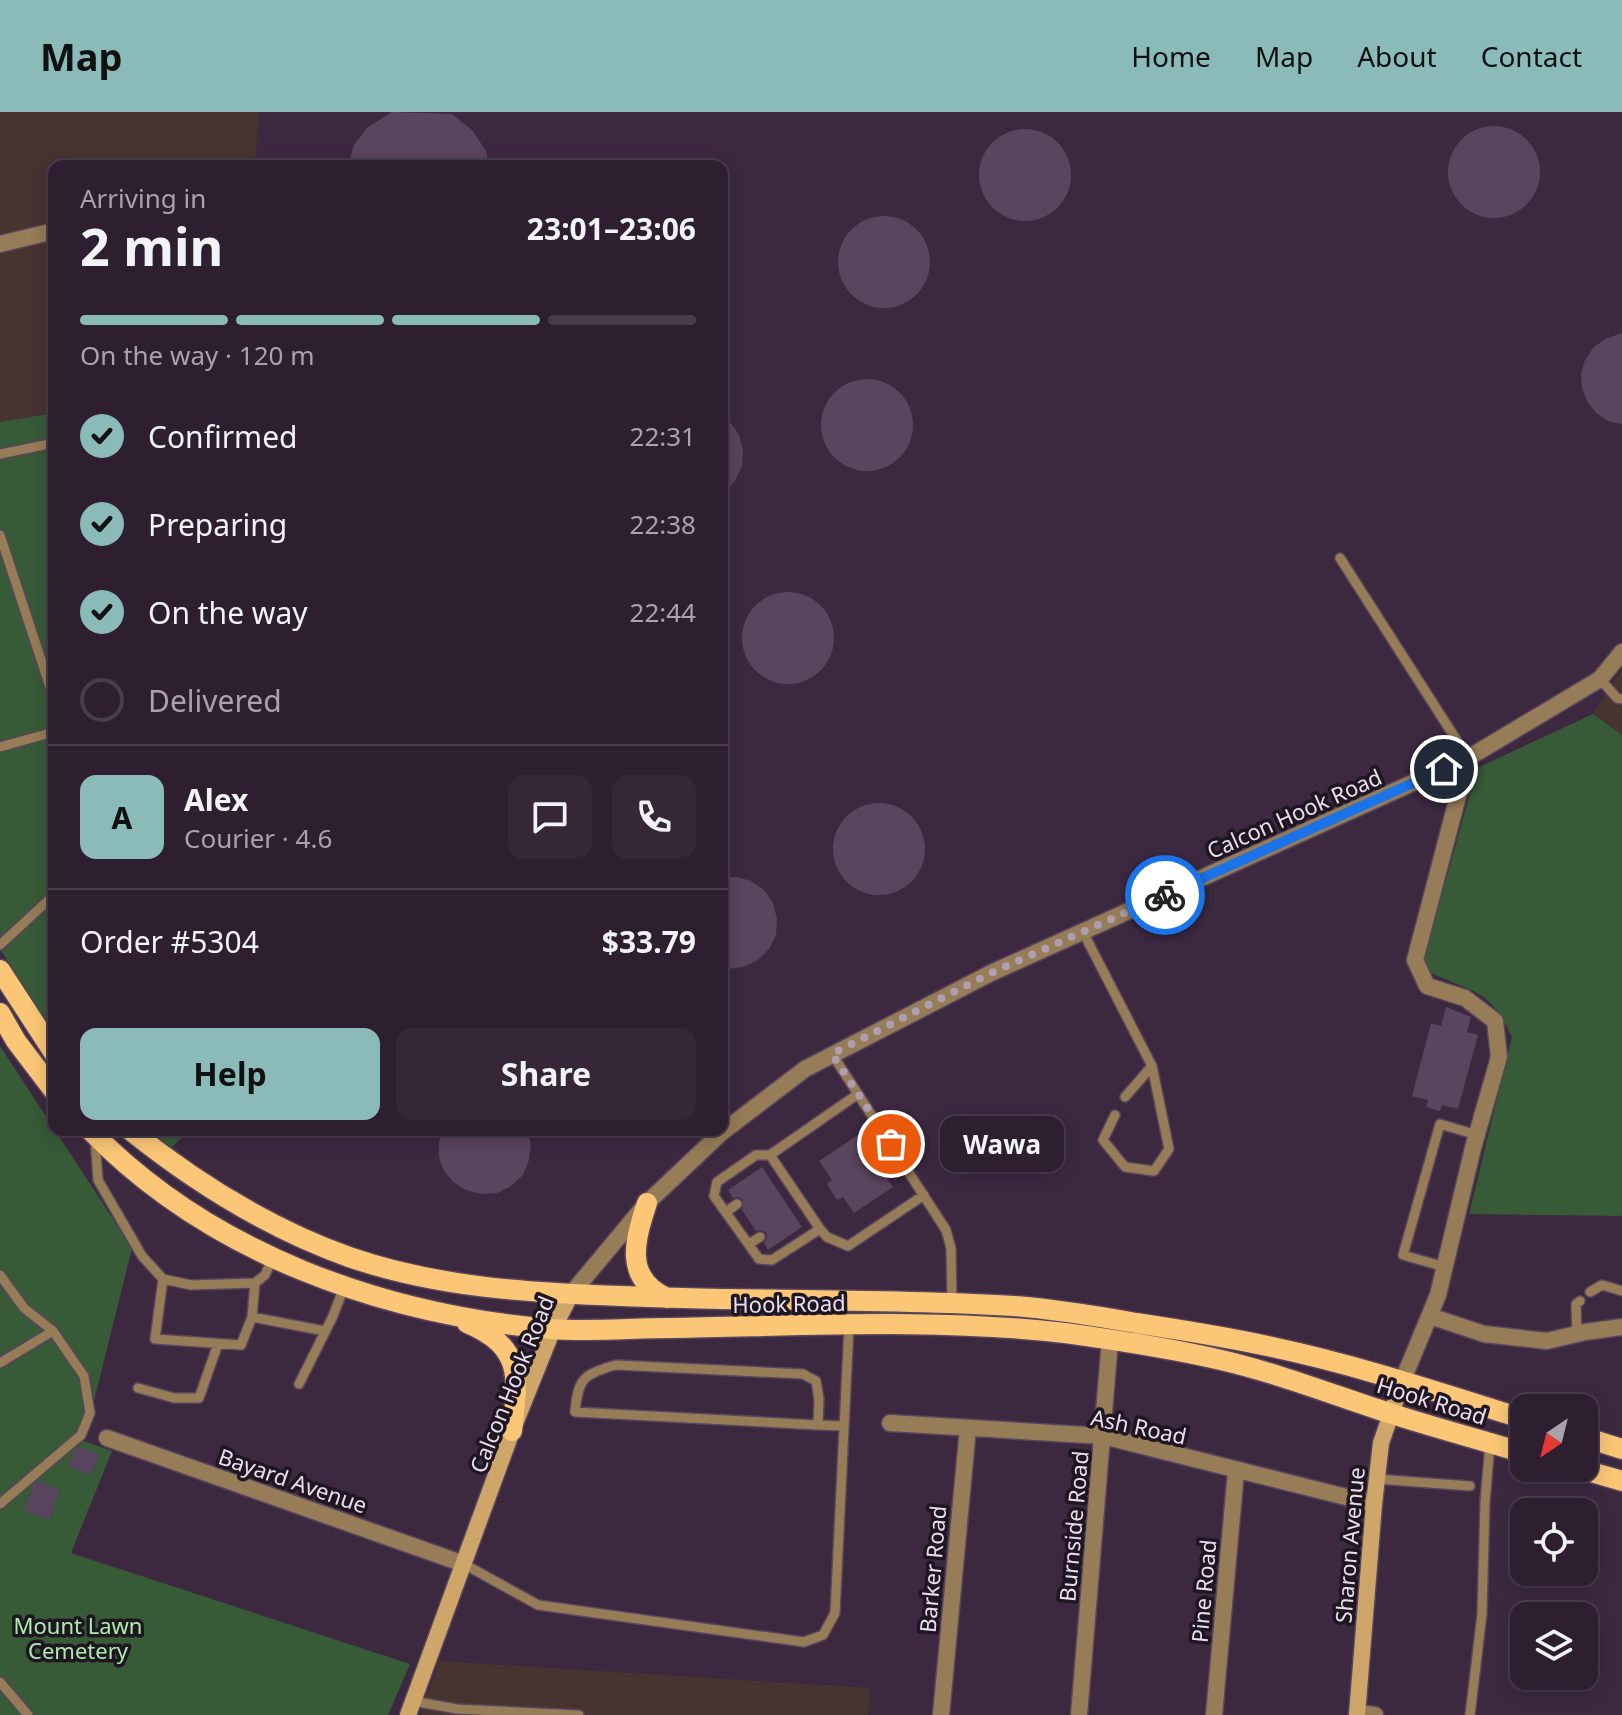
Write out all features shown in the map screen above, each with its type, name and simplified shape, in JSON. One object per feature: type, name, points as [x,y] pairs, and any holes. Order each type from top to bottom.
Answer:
[{"type":"main road","points":[[0,970],[48,1044]]},
{"type":"main road","points":[[0,1013],[16,1041],[48,1083]]},
{"type":"main road","name":"Hook Road","points":[[96,1136],[147,1181],[273,1256],[344,1287],[426,1309],[553,1329],[1016,1328],[1110,1340],[1220,1360],[1294,1380],[1510,1449]]},
{"type":"main road","name":"Hook Road","points":[[138,1136],[177,1167],[244,1209],[301,1238],[351,1258],[479,1286],[571,1294],[1015,1306],[1071,1312],[1274,1347],[1510,1415]]},
{"type":"main road","points":[[647,1203],[636,1237],[636,1263],[645,1283],[667,1298]]},
{"type":"main road","points":[[426,1309],[478,1328],[504,1346],[513,1360],[518,1378],[512,1431]]},
{"type":"main road","points":[[1598,1441],[1622,1449]]},
{"type":"main road","points":[[1598,1474],[1622,1481]]},
{"type":"street","points":[[0,244],[48,233]]},
{"type":"street","name":"Calcon Hook Road","points":[[728,1128],[805,1069],[991,973],[1468,758],[1600,679],[1622,652]]},
{"type":"street","points":[[1402,1382],[1430,1316],[1445,1267],[1499,1057],[1495,1021],[1465,998],[1427,986],[1415,960],[1468,758]]},
{"type":"street","name":"Calcon Hook Road","points":[[411,1708],[512,1431],[553,1329],[571,1294],[647,1203],[718,1136]]},
{"type":"street","points":[[1430,1316],[1484,1334],[1547,1341],[1622,1327]]},
{"type":"street","name":"Burnside Road","points":[[1079,1715],[1110,1340]]},
{"type":"street","name":"Sharon Avenue","points":[[1357,1714],[1381,1443],[1402,1382]]},
{"type":"street","name":"Ash Road","points":[[890,1423],[1103,1436],[1374,1504]]},
{"type":"street","name":"Barker Road","points":[[941,1715],[968,1428]]},
{"type":"street","name":"Bayard Avenue","points":[[107,1438],[464,1564]]},
{"type":"street","name":"Pine Road","points":[[1214,1715],[1236,1471]]},
{"type":"street","points":[[1357,1714],[1375,1715]]},
{"type":"lane","points":[[0,454],[48,444]]},
{"type":"lane","points":[[0,535],[48,681]]},
{"type":"lane","points":[[1340,558],[1468,758]]},
{"type":"lane","points":[[1600,679],[1617,698],[1622,699]]},
{"type":"lane","points":[[0,747],[48,734]]},
{"type":"lane","points":[[0,945],[48,902]]},
{"type":"lane","points":[[1083,932],[1152,1066],[1169,1149],[1154,1171],[1125,1167],[1103,1140],[1115,1115]]},
{"type":"lane","points":[[832,1054],[946,1230],[952,1304]]},
{"type":"lane","points":[[1125,1097],[1152,1066]]},
{"type":"lane","points":[[820,1229],[772,1260],[759,1259],[714,1196],[717,1182],[756,1155],[770,1155],[858,1094]]},
{"type":"lane","points":[[1445,1267],[1403,1255],[1440,1124],[1477,1135]]},
{"type":"lane","points":[[92,1136],[98,1180],[142,1256],[163,1279],[191,1285],[255,1283],[265,1275],[273,1256]]},
{"type":"lane","points":[[770,1155],[820,1229],[827,1237],[848,1246],[924,1195]]},
{"type":"lane","points":[[771,1181],[783,1174]]},
{"type":"lane","points":[[726,1212],[737,1204]]},
{"type":"lane","points":[[793,1213],[804,1206]]},
{"type":"lane","points":[[749,1244],[760,1237]]},
{"type":"lane","points":[[0,1275],[24,1308],[53,1331],[84,1376],[90,1413],[81,1435],[0,1504]]},
{"type":"lane","points":[[163,1279],[155,1339],[218,1344],[241,1345],[252,1317],[255,1283]]},
{"type":"lane","points":[[1590,1292],[1602,1285],[1622,1291]]},
{"type":"lane","points":[[299,1384],[344,1287]]},
{"type":"lane","points":[[1577,1334],[1576,1304],[1580,1301]]},
{"type":"lane","points":[[252,1317],[325,1331]]},
{"type":"lane","points":[[464,1564],[538,1605],[804,1642],[823,1635],[835,1613],[849,1326]]},
{"type":"lane","points":[[0,1363],[53,1331]]},
{"type":"lane","points":[[138,1388],[174,1398],[199,1398],[218,1344]]},
{"type":"lane","points":[[818,1425],[816,1381],[803,1374],[616,1365],[591,1372],[577,1388],[575,1412],[818,1425],[844,1426]]},
{"type":"lane","points":[[1470,1715],[1482,1614],[1490,1443]]},
{"type":"lane","points":[[1377,1479],[1470,1486]]},
{"type":"lane","points":[[0,1682],[28,1715]]},
{"type":"lane","points":[[411,1708],[579,1715]]},
{"type":"shaded area","points":[[0,112],[259,112],[255,160],[48,160],[48,414],[0,422]]},
{"type":"shaded area","points":[[1622,669],[1622,735],[1593,714]]},
{"type":"shaded area","points":[[439,1661],[870,1688],[868,1715],[421,1715]]},
{"type":"green space","points":[[48,414],[48,1024],[0,949],[0,422]]},
{"type":"green space","points":[[1593,714],[1622,735],[1622,1216],[1469,1214],[1512,1037],[1489,1001],[1431,973],[1424,959],[1477,768]]},
{"type":"green space","name":"Mount Lawn Cemetery","points":[[0,1046],[48,1119],[48,1136],[59,1136],[132,1248],[84,1441],[112,1451],[71,1553],[410,1664],[388,1715],[0,1715]]},
{"type":"green space","points":[[154,1136],[182,1136],[170,1149]]},
{"type":"building","points":[[392,112],[452,114],[472,130],[486,151],[488,160],[350,160],[354,145],[368,127]]},
{"type":"building","points":[[1494,126],[1511,130],[1526,140],[1536,155],[1540,172],[1536,189],[1526,204],[1511,214],[1494,218],[1477,214],[1462,204],[1452,189],[1448,172],[1452,155],[1462,140],[1477,130]]},
{"type":"building","points":[[1025,129],[1042,133],[1057,143],[1067,158],[1071,175],[1067,192],[1057,207],[1042,217],[1025,221],[1008,217],[993,207],[983,192],[979,175],[983,158],[993,143],[1008,133]]},
{"type":"building","points":[[884,216],[901,220],[916,230],[926,245],[930,262],[926,279],[916,294],[901,304],[884,308],[867,304],[852,294],[842,279],[838,262],[842,245],[852,230],[867,220]]},
{"type":"building","points":[[1622,333],[1622,424],[1608,421],[1596,413],[1582,388],[1581,373],[1593,348],[1605,339]]},
{"type":"building","points":[[867,379],[884,383],[899,393],[909,408],[913,425],[909,442],[899,457],[884,467],[867,471],[850,467],[835,457],[825,442],[821,425],[825,408],[835,393],[850,383]]},
{"type":"building","points":[[728,419],[739,435],[743,450],[742,466],[728,488]]},
{"type":"building","points":[[788,592],[805,596],[820,606],[830,621],[834,638],[830,655],[820,670],[805,680],[788,684],[771,680],[756,670],[746,655],[742,638],[746,621],[756,606],[771,596]]},
{"type":"building","points":[[879,803],[896,807],[911,817],[921,832],[925,849],[921,866],[911,881],[896,891],[879,895],[862,891],[847,881],[837,866],[833,849],[837,832],[847,817],[862,807]]},
{"type":"building","points":[[728,878],[751,881],[764,890],[773,903],[777,919],[776,935],[769,949],[758,960],[728,969]]},
{"type":"building","points":[[1446,1007],[1471,1017],[1467,1032],[1478,1035],[1458,1109],[1442,1105],[1440,1111],[1426,1107],[1428,1100],[1412,1096],[1431,1023],[1441,1026]]},
{"type":"building","points":[[858,1135],[893,1187],[854,1213],[843,1197],[837,1200],[827,1184],[832,1180],[819,1161]]},
{"type":"building","points":[[441,1136],[529,1136],[531,1144],[523,1175],[497,1193],[481,1194],[453,1182],[444,1171],[439,1157]]},
{"type":"building","points":[[762,1167],[802,1227],[768,1250],[764,1243],[766,1232],[756,1231],[742,1210],[743,1200],[733,1198],[728,1190]]},
{"type":"building","points":[[79,1447],[99,1454],[91,1475],[68,1467],[74,1451]]},
{"type":"building","points":[[38,1481],[60,1490],[49,1520],[24,1510]]},
{"type":"way so far","points":[[891,1144],[832,1054],[991,973],[1165,895]]},
{"type":"place","name":"Wawa","points":[[891,1144]]},
{"type":"route","points":[[1165,895],[1444,769]]}]
